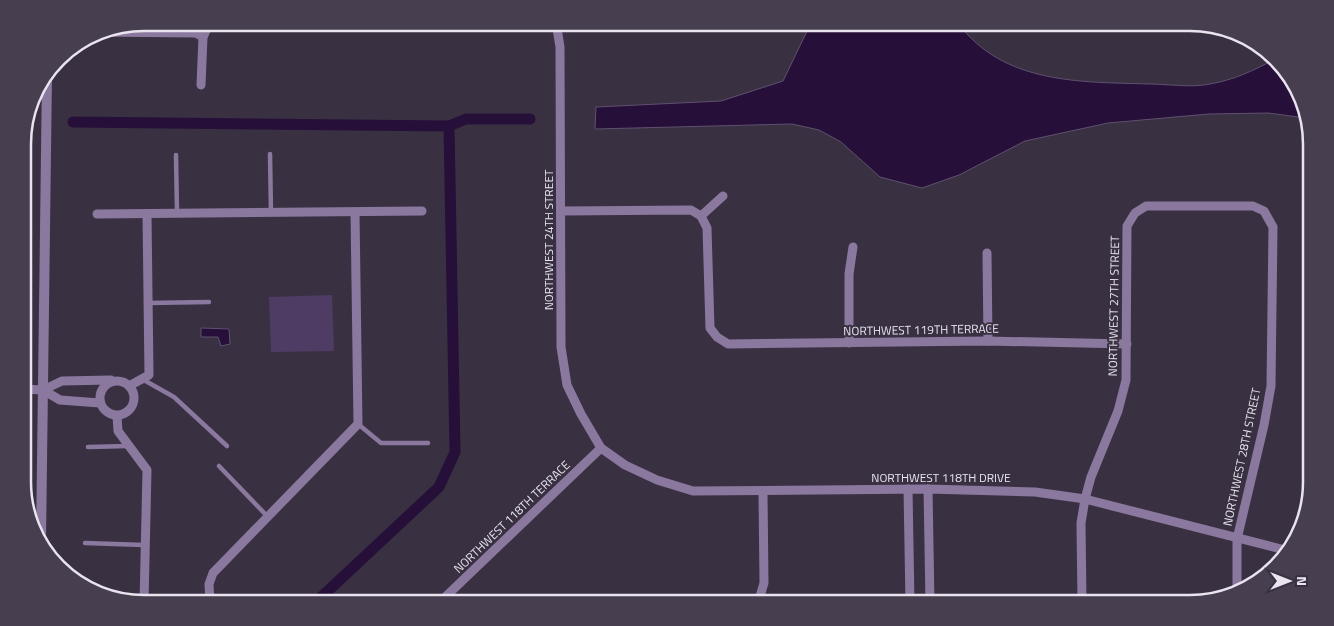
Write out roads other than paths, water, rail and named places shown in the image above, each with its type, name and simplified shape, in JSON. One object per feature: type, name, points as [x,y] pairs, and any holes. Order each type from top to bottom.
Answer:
[{"type":"street","points":[[201,85],[202,37],[205,31]]},
{"type":"street","name":"NORTHWEST 24TH STREET","points":[[557,31],[560,47],[562,211],[561,347],[567,385],[601,448]]},
{"type":"street","points":[[127,32],[196,33],[202,37]]},
{"type":"street","points":[[41,528],[47,87]]},
{"type":"street","points":[[562,211],[690,210],[701,216],[723,196]]},
{"type":"street","name":"NORTHWEST 27TH STREET","points":[[1082,595],[1081,523],[1085,499],[1090,477],[1118,412],[1126,380],[1127,226],[1135,213],[1146,206],[1253,206],[1264,211]]},
{"type":"street","points":[[97,214],[422,211]]},
{"type":"street","name":"NORTHWEST 28TH STREET","points":[[1237,584],[1237,539],[1264,425],[1271,386],[1272,227],[1264,211]]},
{"type":"street","points":[[210,595],[209,584],[213,573],[358,424],[355,212]]},
{"type":"street","points":[[129,386],[149,375],[147,214]]},
{"type":"street","name":"NORTHWEST 119TH TERRACE","points":[[701,216],[707,228],[710,328],[717,337],[728,344],[988,341],[1127,344]]},
{"type":"street","points":[[849,343],[849,274],[853,247]]},
{"type":"street","points":[[987,253],[988,341]]},
{"type":"street","points":[[43,390],[62,381],[115,380],[129,386],[134,397],[132,407],[123,415],[117,416],[107,413],[100,403],[100,391],[109,382],[115,380]]},
{"type":"street","points":[[31,389],[43,390],[60,400],[100,403]]},
{"type":"street","points":[[117,416],[118,430],[147,470],[144,595]]},
{"type":"street","name":"NORTHWEST 118TH DRIVE","points":[[601,448],[633,469],[657,480],[693,491],[763,492],[928,489],[1035,492],[1085,499],[1280,549]]},
{"type":"street","name":"NORTHWEST 118TH TERRACE","points":[[447,595],[601,448]]},
{"type":"street","points":[[928,489],[930,595]]},
{"type":"street","points":[[908,490],[910,595]]},
{"type":"street","points":[[760,595],[764,583],[763,492]]},
{"type":"lane","points":[[270,154],[272,213]]},
{"type":"lane","points":[[176,155],[177,213]]},
{"type":"lane","points":[[148,303],[209,302]]},
{"type":"lane","points":[[141,379],[174,397],[227,446]]},
{"type":"lane","points":[[358,424],[381,443],[428,443]]},
{"type":"lane","points":[[88,447],[131,446]]},
{"type":"lane","points":[[219,466],[268,517]]},
{"type":"lane","points":[[85,543],[144,545]]},
{"type":"waterway","points":[[449,126],[466,119],[530,119]]},
{"type":"waterway","points":[[73,122],[449,126],[455,452],[439,487],[324,595]]}]
